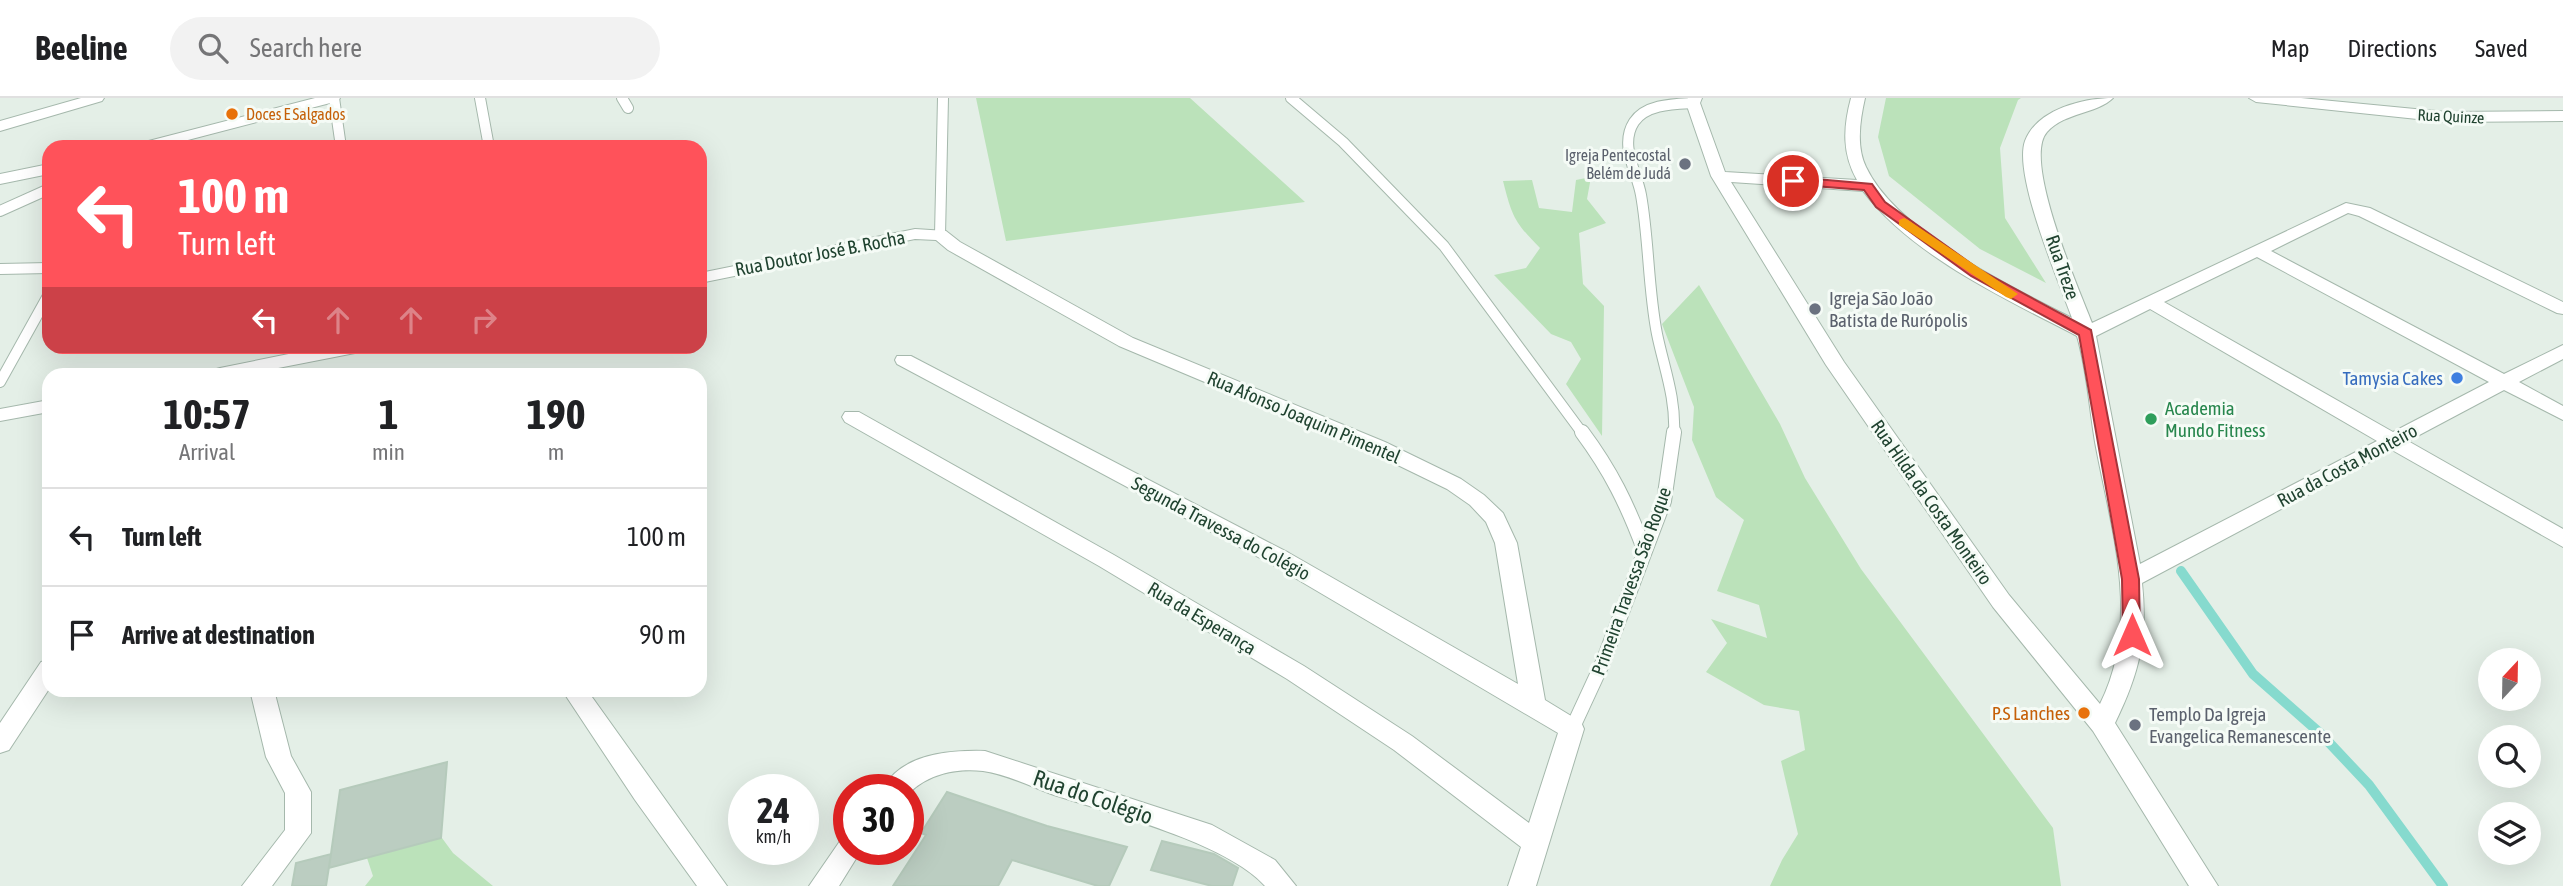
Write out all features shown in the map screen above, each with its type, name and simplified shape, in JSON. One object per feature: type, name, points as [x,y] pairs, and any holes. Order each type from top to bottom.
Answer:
[{"type":"street","points":[[0,126],[97,98]]},
{"type":"street","points":[[185,140],[334,98]]},
{"type":"street","points":[[1858,98],[1853,117],[1853,145],[1857,166],[1880,204],[1966,266],[2009,293],[2086,333],[2346,208],[2364,212],[2563,309]]},
{"type":"street","name":"Rua Treze","points":[[2102,724],[2125,675],[2131,651],[2131,579],[2086,333],[2038,197],[2030,164],[2030,146],[2036,132],[2050,121],[2106,98]]},
{"type":"street","name":"Rua Quinze","points":[[2256,98],[2446,117],[2563,116]]},
{"type":"street","name":"Rua Hilda da Costa Monteiro","points":[[1694,101],[1719,176],[1836,365],[2009,611],[2102,724],[2204,886]]},
{"type":"street","points":[[0,179],[42,170]]},
{"type":"street","points":[[1719,176],[1868,186]]},
{"type":"street","name":"Rua Doutor José B. Rocha","points":[[707,277],[915,234],[940,235]]},
{"type":"street","name":"Rua Afonso Joaquim Pimentel","points":[[940,235],[954,246],[1126,342],[1378,447],[1454,484],[1477,500],[1495,518],[1506,543],[1534,705]]},
{"type":"street","points":[[2258,251],[2563,414]]},
{"type":"street","points":[[2151,302],[2563,539]]},
{"type":"street","name":"Rua da Costa Monteiro","points":[[2131,579],[2563,351]]},
{"type":"street","points":[[255,368],[322,354]]},
{"type":"street","name":"Segunda Travessa do Colégio","points":[[904,360],[1281,559],[1534,705]]},
{"type":"street","points":[[0,415],[42,407]]},
{"type":"street","name":"Rua da Esperança","points":[[852,417],[1116,566],[1325,692],[1421,756],[1537,844]]},
{"type":"street","points":[[0,743],[42,680]]},
{"type":"street","points":[[256,886],[298,833],[298,792],[279,757],[264,697]]},
{"type":"street","points":[[579,697],[713,886]]},
{"type":"street","points":[[1522,886],[1572,729],[1534,705]]},
{"type":"street","name":"Rua do Colégio","points":[[917,774],[928,766],[953,760],[985,761],[1203,834],[1266,867],[1282,886]]},
{"type":"street","points":[[824,886],[838,865]]},
{"type":"lane","points":[[334,98],[340,140]]},
{"type":"lane","points":[[480,98],[488,140]]},
{"type":"lane","points":[[622,98],[628,108]]},
{"type":"lane","points":[[940,235],[943,98]]},
{"type":"lane","points":[[1291,98],[1343,142],[1444,246],[1608,467],[1628,506],[1644,549]]},
{"type":"lane","name":"Primeira Travessa São Roque","points":[[1572,729],[1603,662],[1664,501],[1674,446],[1675,417],[1671,386],[1657,332],[1641,193],[1628,150],[1628,140],[1633,123],[1644,112],[1694,101]]},
{"type":"lane","points":[[0,211],[42,192]]},
{"type":"lane","points":[[0,270],[42,268]]},
{"type":"lane","points":[[0,382],[42,307]]},
{"type":"green space","points":[[976,98],[1190,98],[1305,202],[1006,241]]},
{"type":"green space","points":[[1886,98],[2021,98],[2000,148],[2005,218],[2046,283],[1980,249],[1889,176],[1878,137]]},
{"type":"green space","points":[[1591,177],[1587,199],[1606,223],[1579,233],[1583,284],[1604,306],[1602,436],[1566,384],[1581,359],[1571,342],[1551,334],[1494,275],[1526,268],[1540,248],[1515,218],[1503,181],[1532,180],[1539,208],[1572,212],[1576,180]]},
{"type":"green space","points":[[1699,285],[1780,424],[1805,478],[1861,569],[2053,828],[2061,886],[1770,886],[1798,834],[1781,761],[1805,750],[1799,711],[1764,705],[1706,672],[1727,643],[1711,619],[1767,638],[1759,605],[1717,591],[1744,520],[1716,497],[1692,440],[1694,407],[1662,324]]},
{"type":"green space","points":[[442,838],[453,853],[493,886],[365,886],[373,876],[367,858]]},
{"type":"building","points":[[447,762],[441,838],[329,868],[340,790]]},
{"type":"building","points":[[947,792],[1047,826],[1127,847],[1109,886],[1098,886],[1012,860],[998,886],[893,886],[907,865],[924,865],[924,828]]},
{"type":"building","points":[[1162,841],[1214,854],[1238,868],[1232,886],[1212,886],[1151,870]]},
{"type":"building","points":[[331,854],[326,886],[292,886],[296,863]]},
{"type":"waterway","points":[[2181,571],[2253,674],[2321,734],[2369,785],[2443,886]]},
{"type":"slow traffic","points":[[1904,222],[1976,273],[2011,294]]},
{"type":"place","name":"Doces E Salgados","points":[[232,114]]},
{"type":"place","name":"Igreja Pentecostal Belém de Judá","points":[[1685,164]]},
{"type":"place","name":"Igreja São João Batista de Rurópolis","points":[[1815,309]]},
{"type":"place","name":"Tamysia Cakes","points":[[2457,378]]},
{"type":"place","name":"Academia Mundo Fitness","points":[[2151,419]]},
{"type":"place","name":"P.S Lanches","points":[[2084,713]]},
{"type":"place","name":"Templo Da Igreja Evangelica Remanescente","points":[[2135,725]]},
{"type":"route","points":[[1793,181],[1868,186],[1880,204],[1976,273],[2086,333],[2131,579],[2132,635]]}]
